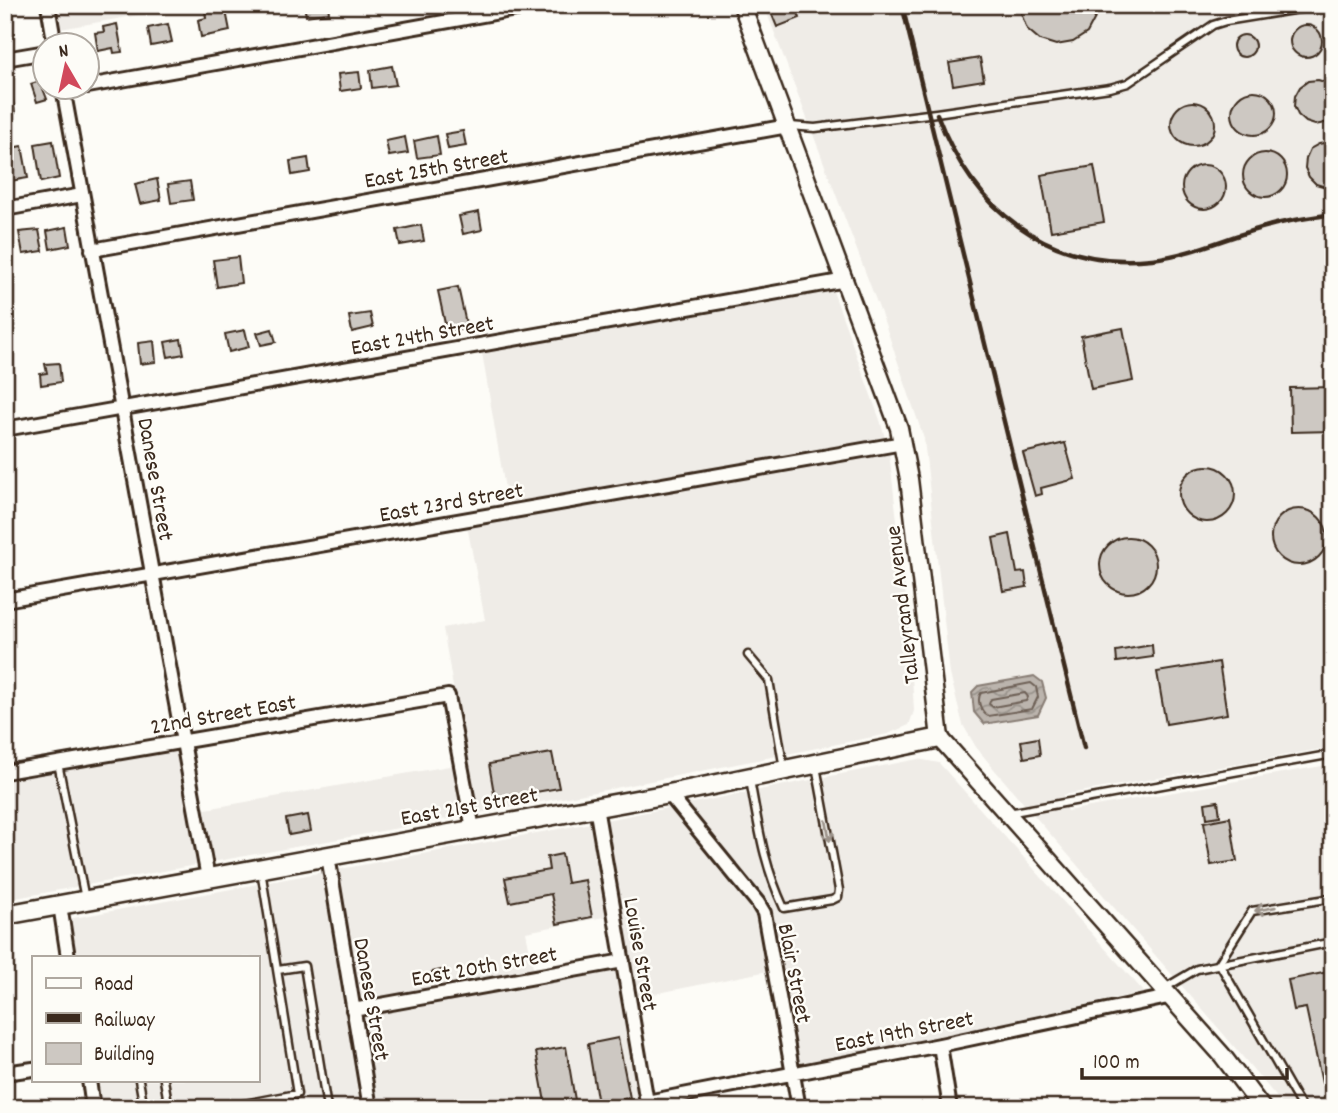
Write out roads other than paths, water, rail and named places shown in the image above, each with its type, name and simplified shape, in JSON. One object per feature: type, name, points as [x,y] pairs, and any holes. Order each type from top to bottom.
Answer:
[{"type":"main road","name":"East 21st Street","points":[[5,915],[750,778],[940,738]]},
{"type":"street","points":[[48,5],[53,32]]},
{"type":"street","points":[[102,83],[538,5]]},
{"type":"street","name":"Talleyrand Avenue","points":[[742,5],[846,280],[903,443],[940,738]]},
{"type":"street","points":[[5,59],[32,54]]},
{"type":"street","name":"Danese Street","points":[[65,102],[208,878]]},
{"type":"street","name":"East 25th Street","points":[[92,250],[788,126]]},
{"type":"street","points":[[5,209],[82,195]]},
{"type":"street","name":"East 24th Street","points":[[5,429],[846,280]]},
{"type":"street","name":"East 23rd Street","points":[[5,600],[903,443]]},
{"type":"street","name":"22nd Street East","points":[[5,772],[448,696],[473,829]]},
{"type":"street","points":[[940,738],[1222,1055],[1262,1108]]},
{"type":"street","name":"Blair Street","points":[[669,793],[764,913],[799,1108]]},
{"type":"street","name":"Louise Street","points":[[596,807],[647,1105]]},
{"type":"street","name":"Danese Street","points":[[328,856],[370,1108]]},
{"type":"street","points":[[60,905],[68,956]]},
{"type":"street","name":"East 20th Street","points":[[353,1010],[623,961]]},
{"type":"street","name":"East 19th Street","points":[[647,1105],[940,1045],[1165,993]]},
{"type":"street","points":[[940,1045],[950,1108]]},
{"type":"street","points":[[5,1073],[32,1069]]},
{"type":"street","points":[[89,1082],[93,1108]]},
{"type":"lane","points":[[788,126],[815,128],[936,114],[1110,88],[1136,78],[1213,25],[1323,5]]},
{"type":"lane","points":[[748,655],[769,680],[784,771]]},
{"type":"lane","points":[[1006,813],[1333,754]]},
{"type":"lane","points":[[58,763],[85,900]]},
{"type":"lane","points":[[750,778],[762,852],[784,908],[832,900],[838,897],[839,890],[816,764]]},
{"type":"lane","points":[[223,1108],[297,1094],[261,868]]},
{"type":"lane","points":[[1219,964],[1252,911],[1333,898]]},
{"type":"lane","points":[[1165,993],[1197,969],[1333,942]]},
{"type":"lane","points":[[1219,964],[1301,1108]]},
{"type":"lane","points":[[278,970],[304,966],[327,1108]]},
{"type":"lane","points":[[139,1082],[144,1108]]},
{"type":"lane","points":[[164,1082],[169,1108]]},
{"type":"water","points":[[1034,676],[1042,682],[1046,698],[1038,715],[984,724],[974,712],[972,692],[978,686]]},
{"type":"railway","points":[[902,5],[1084,748]]},
{"type":"railway","points":[[937,114],[952,148],[971,178],[993,204],[1018,226],[1047,243],[1079,254],[1114,260],[1166,257],[1273,225],[1333,214]]}]
